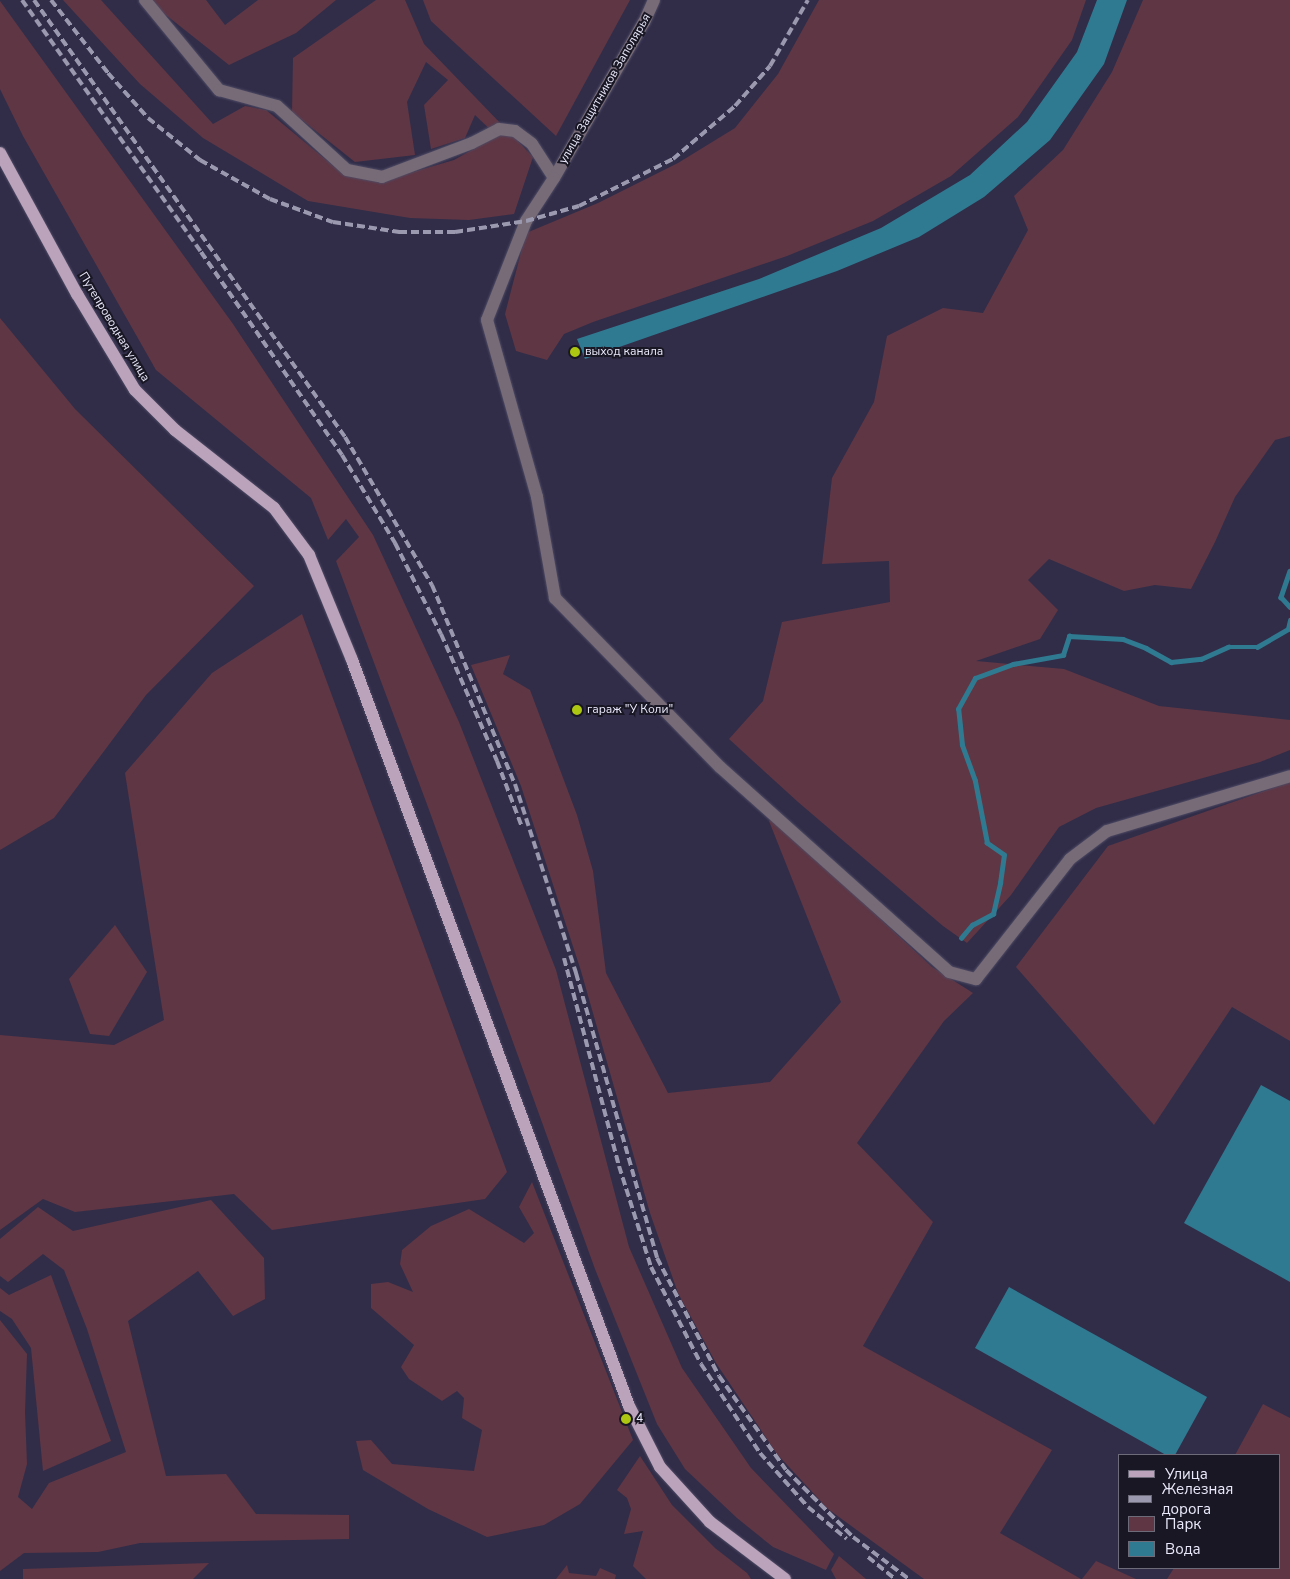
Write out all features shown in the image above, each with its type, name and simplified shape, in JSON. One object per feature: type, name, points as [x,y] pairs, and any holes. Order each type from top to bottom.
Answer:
[{"type":"main road","name":"Путепроводная улица","points":[[0,153],[77,294],[135,390],[175,430],[274,508],[309,555],[377,725],[629,1406],[660,1467],[710,1522],[785,1579]]},
{"type":"street","points":[[145,0],[219,90],[277,106],[348,170],[382,177],[472,143],[499,130],[515,131],[532,144],[554,178]]},
{"type":"street","name":"улица Защитников Заполярья","points":[[654,0],[644,22],[554,178],[526,221],[486,320],[537,497],[554,598],[720,767],[949,972],[976,979],[1070,859],[1107,831],[1290,776]]},
{"type":"green space","points":[[63,0],[101,0],[213,124],[245,106],[266,110],[343,174],[382,181],[454,160],[497,136],[475,115],[465,138],[431,149],[424,105],[448,80],[426,62],[407,102],[415,155],[355,162],[292,112],[293,58],[376,0],[405,0],[424,44],[533,157],[514,214],[469,220],[410,218],[308,201],[203,138],[140,84]]},
{"type":"green space","points":[[147,0],[206,0],[225,25],[258,0],[336,0],[296,33],[229,65]]},
{"type":"green space","points":[[423,0],[630,0],[556,136],[431,21]]},
{"type":"green space","points":[[819,0],[1086,0],[1072,40],[1018,117],[951,176],[873,221],[787,256],[593,322],[564,334],[547,360],[516,351],[505,314],[526,233],[598,203],[678,163],[735,128],[778,74]]},
{"type":"green space","points":[[1143,0],[1290,0],[1290,436],[1275,440],[1235,497],[1191,589],[1155,585],[1124,591],[1049,559],[1028,580],[1058,610],[1040,639],[976,661],[1064,669],[1159,706],[1290,720],[1290,750],[1260,762],[1096,808],[1059,827],[1011,895],[967,943],[943,926],[798,802],[729,739],[763,701],[782,622],[890,602],[889,561],[822,564],[832,478],[874,402],[887,336],[943,308],[983,313],[1028,230],[1014,196],[1063,150],[1112,72]]},
{"type":"green space","points":[[0,1],[233,324],[373,535],[459,722],[556,970],[629,1247],[682,1368],[751,1468],[834,1554],[826,1570],[773,1547],[737,1518],[685,1469],[657,1424],[595,1269],[428,807],[336,561],[359,537],[346,519],[328,540],[311,498],[156,370],[23,136],[0,89]]},
{"type":"green space","points":[[0,318],[75,409],[254,586],[146,695],[54,818],[0,850]]},
{"type":"green space","points":[[302,614],[507,1172],[485,1199],[272,1230],[234,1194],[75,1212],[43,1199],[0,1230],[0,1035],[114,1045],[164,1020],[125,773],[212,673]]},
{"type":"green space","points":[[510,655],[503,674],[530,690],[577,815],[593,871],[606,973],[668,1093],[770,1082],[841,1002],[769,821],[772,818],[932,967],[973,993],[944,1021],[857,1143],[933,1222],[863,1346],[1052,1450],[1000,1533],[1081,1579],[924,1579],[828,1509],[777,1454],[716,1363],[678,1293],[650,1213],[581,971],[521,786],[471,665]]},
{"type":"green space","points":[[1290,782],[1290,1041],[1232,1007],[1154,1125],[1016,967],[1108,846]]},
{"type":"green space","points":[[115,925],[147,972],[109,1036],[90,1034],[69,979]]},
{"type":"green space","points":[[532,1182],[633,1440],[580,1504],[544,1525],[487,1537],[428,1509],[363,1470],[356,1441],[371,1440],[392,1464],[474,1471],[482,1430],[462,1418],[464,1398],[457,1391],[442,1401],[409,1379],[401,1367],[414,1345],[371,1308],[371,1284],[388,1282],[413,1292],[400,1264],[402,1250],[431,1226],[469,1209],[524,1243],[534,1233],[519,1207]]},
{"type":"green space","points":[[211,1200],[264,1258],[265,1299],[233,1316],[198,1271],[128,1321],[166,1476],[226,1474],[256,1514],[349,1515],[349,1539],[140,1543],[98,1552],[24,1553],[0,1571],[0,1320],[27,1354],[25,1412],[27,1464],[18,1497],[32,1509],[49,1483],[126,1452],[87,1329],[64,1270],[43,1254],[8,1282],[0,1276],[0,1239],[38,1207],[73,1231]]},
{"type":"green space","points":[[51,1275],[111,1441],[43,1471],[31,1348],[12,1319],[0,1311],[0,1288],[9,1295]]},
{"type":"green space","points":[[1263,1404],[1290,1418],[1290,1579],[1167,1579],[1173,1569],[1280,1569],[1280,1454],[1236,1454]]},
{"type":"green space","points":[[640,1456],[672,1505],[715,1548],[747,1573],[751,1579],[646,1579],[633,1566],[643,1531],[624,1534],[631,1509],[627,1498],[617,1490]]},
{"type":"green space","points":[[839,1556],[866,1579],[836,1579],[831,1570]]},
{"type":"green space","points":[[1096,1561],[1136,1579],[1082,1579]]},
{"type":"green space","points":[[209,1563],[193,1579],[23,1579],[23,1569]]},
{"type":"green space","points":[[567,1565],[569,1573],[596,1576],[600,1568],[616,1575],[615,1579],[556,1579]]},
{"type":"water","points":[[1097,0],[1127,0],[1104,64],[1050,140],[984,197],[919,237],[837,271],[585,359],[577,339],[759,279],[881,228],[970,175],[1027,122],[1077,52]]},
{"type":"water","points":[[1261,1085],[1290,1101],[1290,1282],[1184,1223]]},
{"type":"water","points":[[1009,1287],[1207,1397],[1176,1454],[1164,1454],[975,1348]]},
{"type":"waterway","points":[[1290,571],[1281,597],[1290,607]]},
{"type":"waterway","points":[[961,938],[972,925],[993,914],[1004,855],[987,843],[975,781],[962,745],[958,709],[975,678],[1013,664],[1063,655],[1069,636],[1123,639],[1146,648],[1171,662],[1201,659],[1228,647],[1257,647],[1288,629],[1290,620]]},
{"type":"railway","points":[[22,0],[342,455],[395,543],[441,634],[497,761],[522,827]]},
{"type":"railway","points":[[34,0],[345,437],[432,585],[515,784],[576,973],[657,1258],[719,1376],[786,1470],[853,1537],[909,1579]]},
{"type":"railway","points":[[51,0],[108,73],[148,118],[200,160],[270,199],[333,222],[399,232],[455,232],[526,221],[579,206],[673,159],[735,106],[770,66],[808,0]]},
{"type":"railway","points":[[564,958],[619,1166],[651,1267],[701,1364],[760,1453],[808,1507],[847,1539]]},
{"type":"railway","points":[[868,1557],[895,1579]]},
{"type":"place","name":"выход канала","points":[[575,352]]},
{"type":"place","name":"гараж \"У Коли\"","points":[[577,710]]},
{"type":"place","name":"4","points":[[626,1419]]}]
